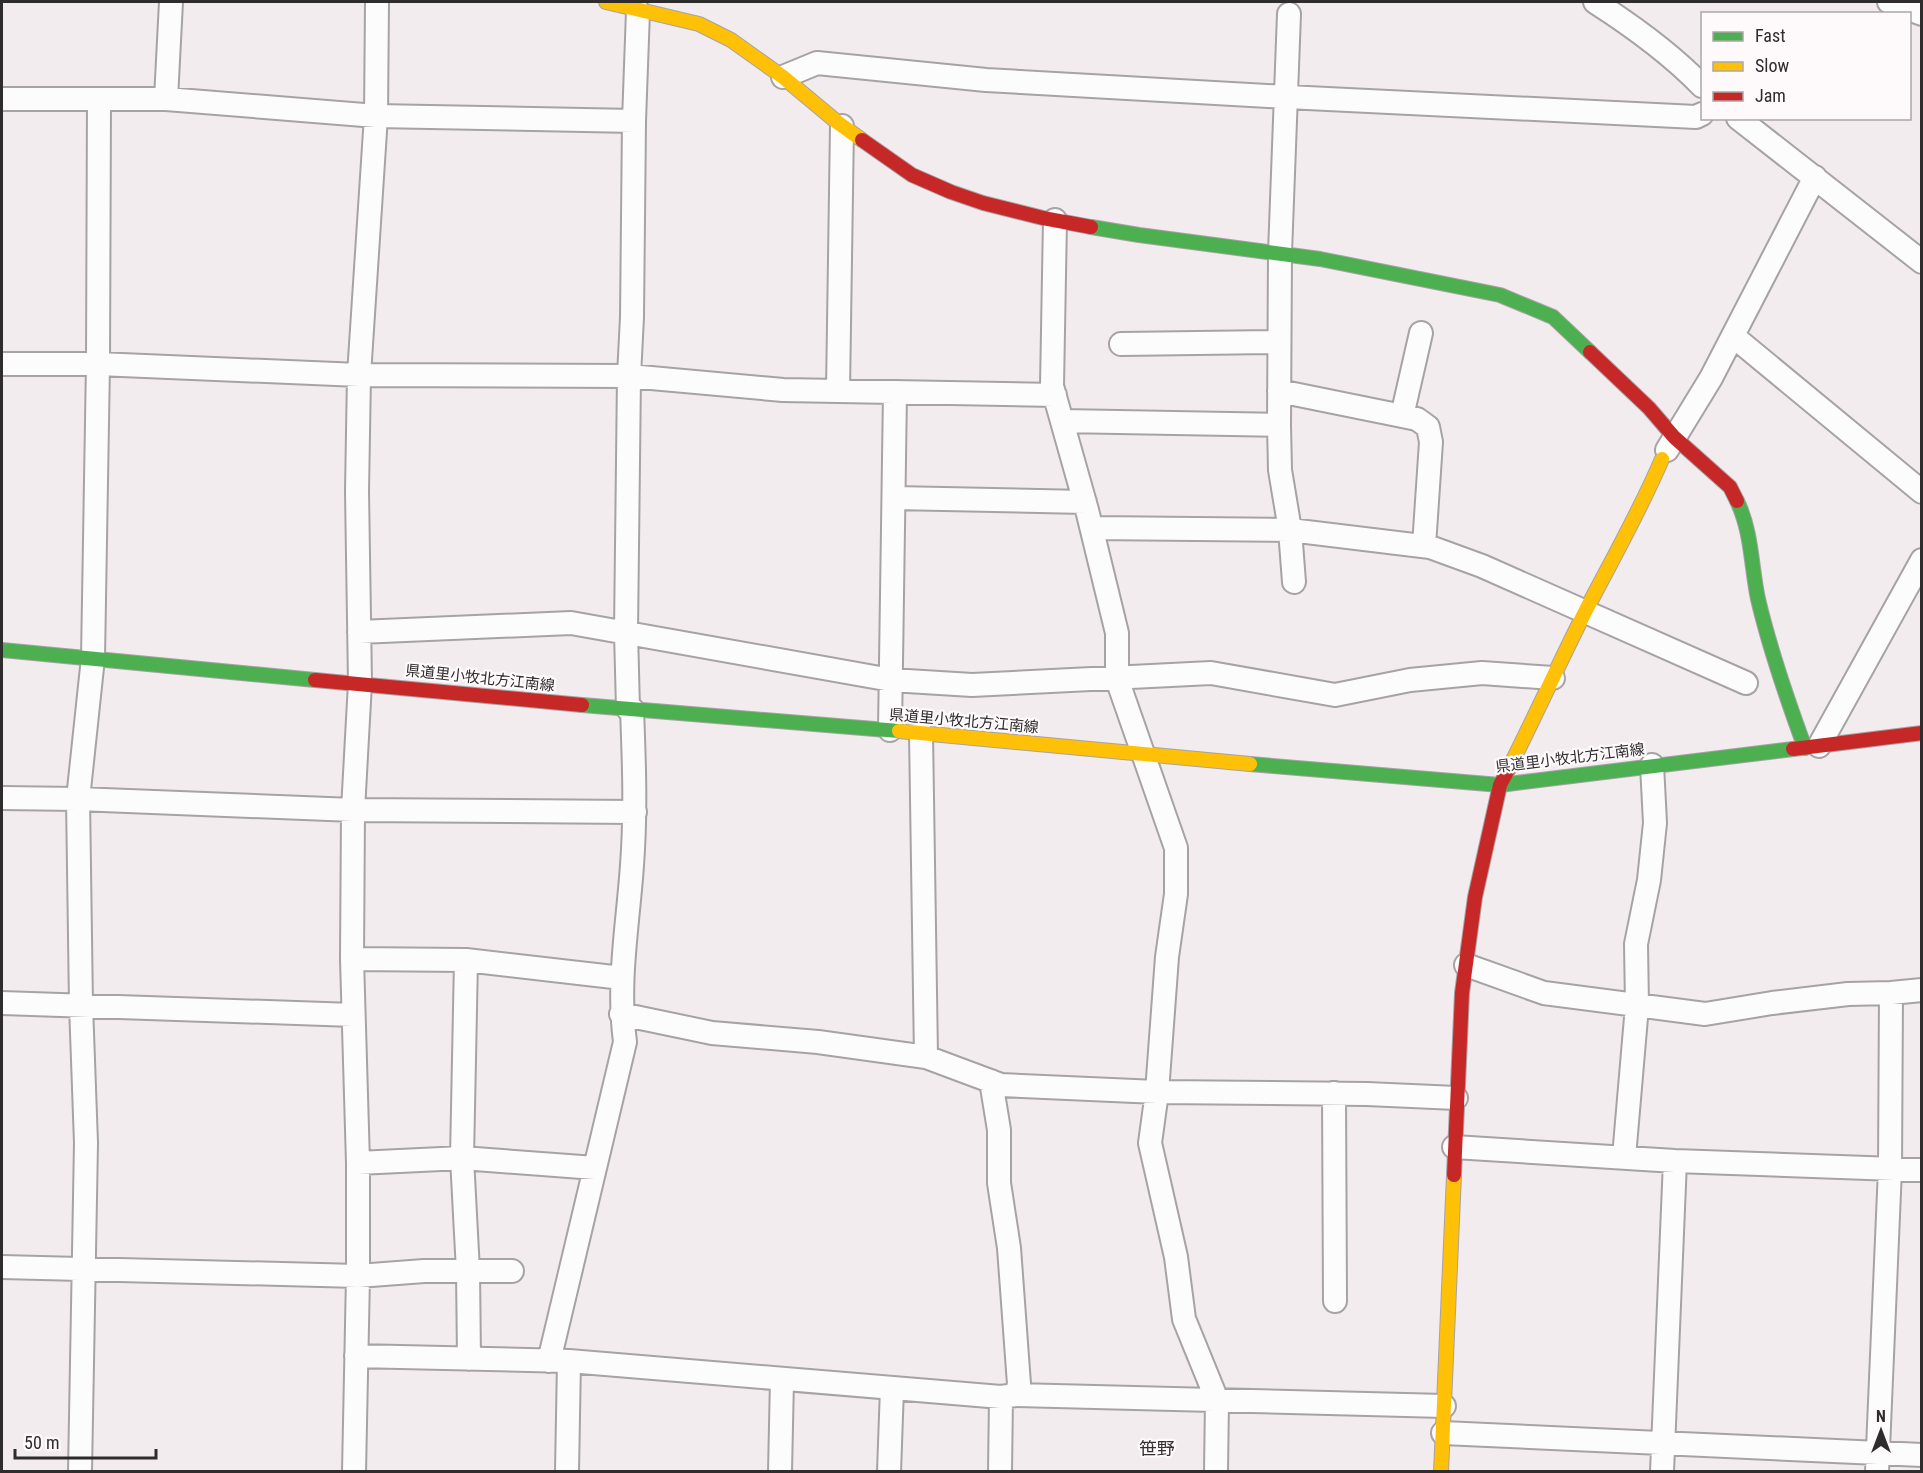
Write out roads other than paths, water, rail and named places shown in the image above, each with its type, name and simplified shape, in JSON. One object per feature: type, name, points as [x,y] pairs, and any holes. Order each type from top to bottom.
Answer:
[{"type":"street","points":[[166,99],[171,2]]},
{"type":"street","points":[[354,1472],[358,1163],[352,959],[353,810],[360,683],[357,491],[359,375],[376,116],[377,2]]},
{"type":"street","points":[[606,2],[699,24],[731,40],[783,77],[842,126],[912,176],[983,203],[1055,220],[1150,237],[1320,259],[1500,295],[1553,317],[1642,400],[1674,437],[1730,487],[1740,507],[1749,536],[1758,598],[1777,670],[1812,747]]},
{"type":"street","points":[[1595,2],[1642,32],[1701,85]]},
{"type":"street","points":[[1889,2],[1922,14]]},
{"type":"street","points":[[567,1472],[559,1361],[595,1168],[625,1042],[621,1014],[622,978],[635,812],[626,632],[629,376],[638,10]]},
{"type":"street","points":[[1289,14],[1281,253],[1279,425],[1280,470],[1290,530],[1294,582]]},
{"type":"street","points":[[783,77],[818,63],[986,80],[1684,117],[1701,114]]},
{"type":"street","points":[[2,99],[166,99],[376,116],[634,121]]},
{"type":"street","points":[[80,1472],[86,1143],[78,799],[93,658],[98,364],[99,99]]},
{"type":"street","points":[[1741,120],[1922,262]]},
{"type":"street","points":[[838,391],[842,126]]},
{"type":"street","points":[[1442,1472],[1462,993],[1475,897],[1500,785],[1536,717],[1585,612],[1648,492],[1662,459],[1711,378],[1815,177]]},
{"type":"street","points":[[1055,220],[1052,386],[1092,528],[1117,633],[1118,679],[1176,848],[1176,894],[1167,957],[1157,1092],[1150,1143],[1176,1257],[1184,1319],[1217,1400],[1216,1472]]},
{"type":"street","points":[[1402,416],[1422,333]]},
{"type":"street","points":[[1733,336],[1922,492]]},
{"type":"street","points":[[1121,344],[1280,342]]},
{"type":"street","points":[[2,364],[98,364],[359,375],[629,376],[783,390],[1055,395]]},
{"type":"street","points":[[1279,391],[1417,419],[1428,427],[1431,442],[1424,546]]},
{"type":"street","points":[[890,730],[895,392]]},
{"type":"street","points":[[1062,422],[1279,425]]},
{"type":"street","points":[[894,498],[1085,502]]},
{"type":"street","points":[[1092,528],[1290,530],[1424,546],[1482,566],[1746,683]]},
{"type":"street","points":[[1812,747],[1922,560]]},
{"type":"street","points":[[359,632],[571,623],[891,680],[972,685],[1211,673],[1335,695],[1410,680],[1482,673],[1553,678]]},
{"type":"street","name":"県道里小牧北方江南線","points":[[2,650],[630,709],[1500,785],[1922,733]]},
{"type":"street","points":[[921,733],[926,1057]]},
{"type":"street","points":[[1624,1157],[1637,1006],[1636,944],[1649,880],[1654,823],[1652,765]]},
{"type":"street","points":[[2,798],[353,810],[635,812]]},
{"type":"street","points":[[352,959],[466,960],[622,978]]},
{"type":"street","points":[[466,960],[462,1158],[468,1271],[469,1359]]},
{"type":"street","points":[[1466,965],[1544,993],[1705,1014],[1848,994],[1922,990]]},
{"type":"street","points":[[1877,1462],[1890,1169],[1891,993]]},
{"type":"street","points":[[2,1003],[353,1015]]},
{"type":"street","points":[[621,1014],[712,1033],[818,1042],[926,1057],[1001,1084],[1157,1092],[1334,1093],[1456,1098]]},
{"type":"street","points":[[991,1081],[999,1130],[999,1183],[1009,1248],[1019,1384],[1008,1396],[999,1472]]},
{"type":"street","points":[[1334,1093],[1335,1301]]},
{"type":"street","points":[[1454,1147],[1675,1161],[1922,1170]]},
{"type":"street","points":[[358,1163],[462,1158],[595,1168]]},
{"type":"street","points":[[1662,1472],[1675,1161]]},
{"type":"street","points":[[2,1268],[358,1276],[424,1271],[512,1271]]},
{"type":"street","points":[[356,1356],[559,1361],[1008,1396],[1444,1406]]},
{"type":"street","points":[[780,1472],[782,1379]]},
{"type":"street","points":[[889,1472],[892,1388]]},
{"type":"street","points":[[1443,1433],[1662,1443],[1877,1462],[1922,1455]]},
{"type":"district","name":"笹野","points":[[1157,1449]]}]
